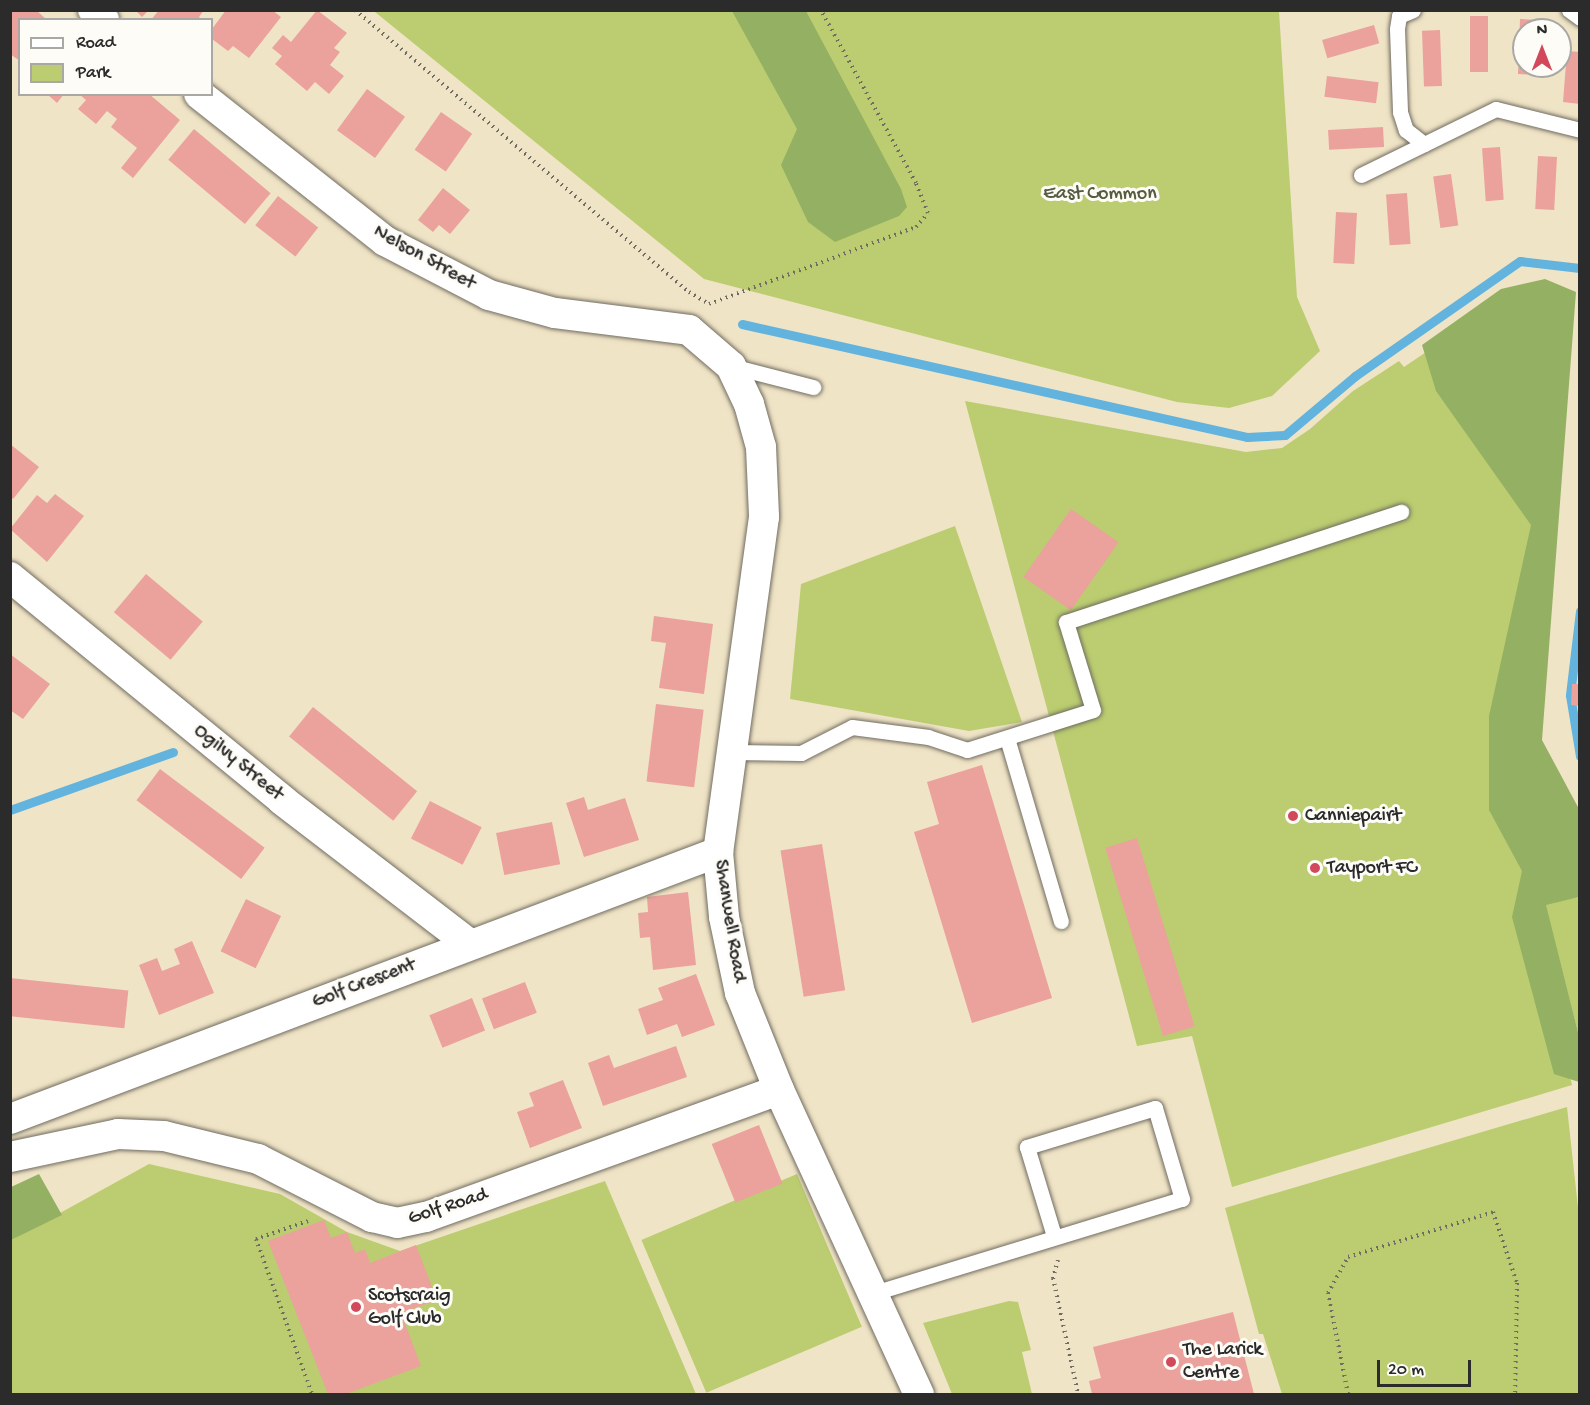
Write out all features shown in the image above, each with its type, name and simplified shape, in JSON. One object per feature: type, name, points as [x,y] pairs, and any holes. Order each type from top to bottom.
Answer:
[{"type":"street","name":"Nelson Street","points":[[203,96],[384,240],[489,295],[555,313],[688,330]]},
{"type":"street","name":"Shanwell Road","points":[[688,330],[731,366],[749,404],[761,447],[764,517],[734,752],[718,852],[724,917],[740,993],[779,1090],[919,1395]]},
{"type":"street","name":"Ogilvy Street","points":[[10,577],[282,800],[470,944]]},
{"type":"street","name":"Golf Crescent","points":[[10,1119],[718,852]]},
{"type":"street","name":"Golf Road","points":[[10,1157],[118,1134],[164,1136],[258,1159],[352,1206],[397,1223],[426,1217],[779,1090]]},
{"type":"lane","points":[[1413,10],[1399,16],[1397,29],[1400,111],[1406,130],[1424,144]]},
{"type":"lane","points":[[1569,10],[1580,18]]},
{"type":"lane","points":[[1361,175],[1496,109],[1580,130]]},
{"type":"lane","points":[[731,366],[813,387]]},
{"type":"lane","points":[[734,752],[801,753],[852,727],[928,737],[967,750],[1093,710],[1066,622],[1401,512]]},
{"type":"lane","points":[[1007,738],[1061,921]]},
{"type":"lane","points":[[874,1293],[893,1285],[1008,1255],[1054,1236],[1182,1199],[1155,1108],[1027,1147],[1054,1236]]},
{"type":"path","points":[[355,10],[689,292],[709,304],[916,227],[928,213],[916,183],[821,10]]},
{"type":"path","points":[[312,1395],[256,1239],[352,1206]]},
{"type":"path","points":[[1348,1395],[1328,1293],[1348,1257],[1493,1212],[1516,1283],[1515,1395]]},
{"type":"path","points":[[1059,1256],[1053,1278],[1078,1395]]},
{"type":"green space","points":[[732,11],[806,11],[901,189],[907,207],[899,216],[835,242],[808,222],[781,165],[797,129]]},
{"type":"green space","name":"East Common","points":[[1279,11],[1297,297],[1320,351],[1272,396],[1229,408],[1177,402],[704,279],[375,12]]},
{"type":"green space","points":[[1545,279],[1576,292],[1542,740],[1579,809],[1579,897],[1546,905],[1579,1036],[1579,1082],[1554,1074],[1512,917],[1522,871],[1489,810],[1489,716],[1531,525],[1436,391],[1422,345],[1501,289]]},
{"type":"green space","name":"Canniepairt","points":[[1447,338],[1539,472],[1497,762],[1572,1085],[1232,1187],[1192,1036],[1137,1046],[965,401],[1246,452],[1282,448],[1310,429],[1353,391],[1399,361],[1404,367]]},
{"type":"green space","points":[[955,526],[1022,722],[969,731],[790,699],[801,584]]},
{"type":"green space","points":[[1579,897],[1579,1036],[1545,904]]},
{"type":"green space","points":[[1567,1107],[1580,1226],[1579,1394],[1282,1394],[1263,1334],[1259,1334],[1225,1208]]},
{"type":"green space","name":"Scotscraig Golf Club","points":[[149,1164],[280,1194],[347,1232],[400,1251],[605,1181],[696,1394],[11,1394],[11,1240]]},
{"type":"green space","points":[[39,1174],[62,1215],[11,1240],[11,1187]]},
{"type":"green space","points":[[797,1174],[862,1327],[706,1393],[641,1240]]},
{"type":"green space","points":[[1009,1301],[1018,1302],[1031,1350],[1022,1352],[1032,1394],[952,1394],[923,1323]]},
{"type":"building","points":[[10,10],[36,10],[45,18],[18,18],[18,60],[10,54]]},
{"type":"building","points":[[135,10],[149,10],[142,17]]},
{"type":"building","points":[[159,10],[204,10],[200,18],[153,18]]},
{"type":"building","points":[[226,10],[272,10],[281,17],[249,58],[233,46],[228,51],[213,40],[213,28]]},
{"type":"building","points":[[317,10],[347,33],[334,48],[340,52],[330,65],[344,76],[329,94],[315,82],[307,91],[275,64],[282,56],[272,48],[283,35],[291,42]]},
{"type":"building","points":[[1470,16],[1488,16],[1488,72],[1470,72]]},
{"type":"building","points":[[1374,25],[1379,43],[1327,58],[1322,40]]},
{"type":"building","points":[[1440,30],[1442,86],[1424,87],[1422,31]]},
{"type":"building","points":[[1572,51],[1580,52],[1580,104],[1563,102],[1565,78],[1572,78]]},
{"type":"building","points":[[1327,76],[1379,82],[1376,103],[1324,97]]},
{"type":"building","points":[[367,89],[405,117],[375,158],[337,130]]},
{"type":"building","points":[[49,96],[62,96],[57,103]]},
{"type":"building","points":[[81,96],[151,96],[180,120],[133,178],[121,168],[137,148],[111,127],[117,119],[107,111],[96,124],[78,109],[86,100]]},
{"type":"building","points":[[441,112],[472,134],[446,171],[415,150]]},
{"type":"building","points":[[1383,127],[1384,147],[1329,150],[1328,130]]},
{"type":"building","points":[[194,129],[271,193],[245,224],[168,160]]},
{"type":"building","points":[[1500,147],[1504,200],[1486,201],[1482,148]]},
{"type":"building","points":[[1538,156],[1557,157],[1554,210],[1535,209]]},
{"type":"building","points":[[1451,174],[1458,225],[1440,228],[1433,177]]},
{"type":"building","points":[[443,188],[470,210],[450,234],[439,225],[433,232],[418,220]]},
{"type":"building","points":[[1407,193],[1411,244],[1390,245],[1386,194]]},
{"type":"building","points":[[278,196],[318,227],[295,257],[255,225]]},
{"type":"building","points":[[1336,212],[1357,213],[1354,264],[1333,263]]},
{"type":"building","points":[[10,444],[39,467],[13,499],[10,496]]},
{"type":"building","points":[[55,494],[84,516],[47,562],[10,529],[37,495],[47,503]]},
{"type":"building","points":[[1071,509],[1119,542],[1071,610],[1023,577]]},
{"type":"building","points":[[146,574],[203,622],[171,660],[114,612]]},
{"type":"building","points":[[654,616],[713,624],[704,694],[659,688],[666,643],[651,641]]},
{"type":"building","points":[[10,654],[50,684],[23,719],[10,710]]},
{"type":"building","points":[[1572,684],[1580,684],[1580,706],[1571,705]]},
{"type":"building","points":[[656,704],[704,710],[694,787],[646,781]]},
{"type":"building","points":[[313,707],[417,791],[393,821],[289,737]]},
{"type":"building","points":[[982,765],[1052,998],[972,1023],[914,832],[939,824],[927,782]]},
{"type":"building","points":[[160,769],[265,848],[241,879],[137,800]]},
{"type":"building","points":[[584,797],[588,810],[625,798],[639,840],[584,857],[566,803]]},
{"type":"building","points":[[430,801],[482,827],[463,865],[411,838]]},
{"type":"building","points":[[552,822],[560,864],[504,875],[496,833]]},
{"type":"building","points":[[1137,838],[1195,1026],[1163,1036],[1105,848]]},
{"type":"building","points":[[822,844],[845,990],[804,997],[781,851]]},
{"type":"building","points":[[688,892],[696,965],[653,970],[650,937],[640,938],[638,913],[648,912],[647,897]]},
{"type":"building","points":[[246,899],[281,916],[256,968],[221,951]]},
{"type":"building","points":[[192,941],[214,993],[159,1015],[139,965],[157,958],[162,971],[180,964],[174,949]]},
{"type":"building","points":[[696,974],[715,1025],[682,1037],[677,1024],[647,1035],[638,1009],[663,1000],[658,988]]},
{"type":"building","points":[[10,978],[128,990],[124,1028],[10,1016]]},
{"type":"building","points":[[525,982],[537,1013],[494,1029],[482,998]]},
{"type":"building","points":[[472,998],[485,1030],[442,1048],[429,1015]]},
{"type":"building","points":[[676,1046],[687,1077],[603,1106],[588,1063],[609,1055],[614,1068]]},
{"type":"building","points":[[563,1080],[582,1128],[530,1148],[517,1112],[534,1106],[529,1093]]},
{"type":"building","points":[[759,1125],[783,1183],[735,1203],[712,1144]]},
{"type":"building","name":"Scotscraig Golf Club","points":[[324,1220],[331,1238],[347,1232],[355,1253],[365,1249],[370,1263],[416,1245],[437,1300],[401,1313],[421,1366],[346,1394],[328,1394],[268,1241]]},
{"type":"building","name":"The Larick Centre","points":[[1233,1312],[1254,1394],[1092,1394],[1089,1381],[1101,1378],[1093,1347]]},
{"type":"waterway","points":[[742,324],[1247,437],[1285,435],[1355,376],[1520,261],[1580,268]]},
{"type":"waterway","points":[[1580,611],[1570,695],[1580,756]]},
{"type":"waterway","points":[[10,810],[173,752]]},
{"type":"place","name":"Canniepairt","points":[[1293,816]]},
{"type":"place","name":"Tayport FC","points":[[1315,868]]},
{"type":"place","name":"Scotscraig Golf Club","points":[[356,1307]]},
{"type":"place","name":"The Larick Centre","points":[[1171,1362]]}]
